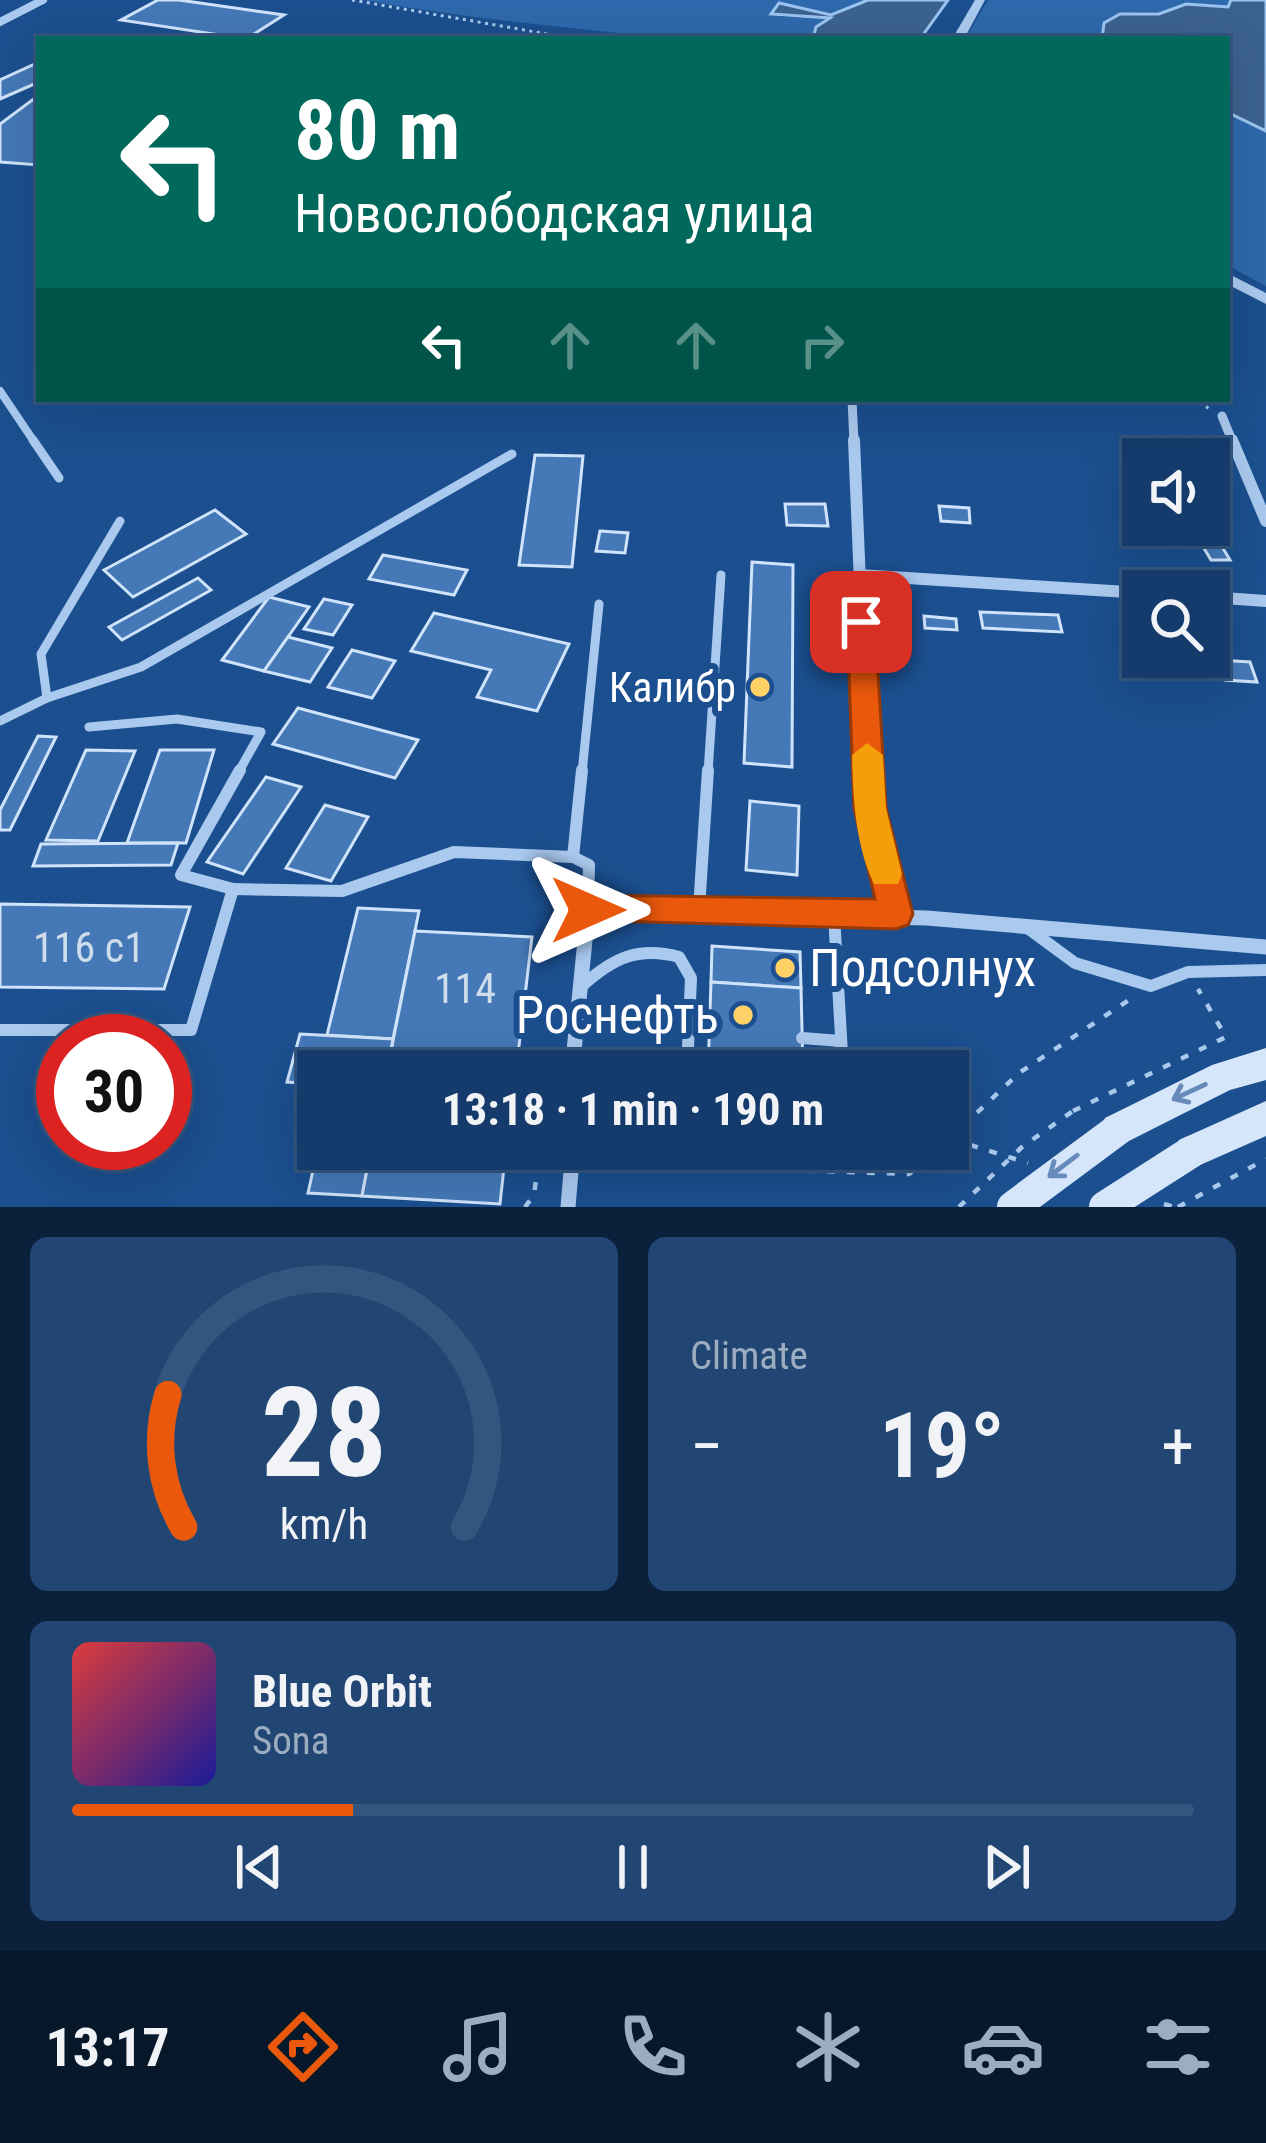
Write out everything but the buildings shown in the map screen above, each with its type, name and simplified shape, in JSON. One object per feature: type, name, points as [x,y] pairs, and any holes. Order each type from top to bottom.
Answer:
[{"type":"main road","points":[[1013,1207],[1117,1130],[1224,1076],[1266,1064]]},
{"type":"main road","points":[[1105,1207],[1191,1152],[1266,1118]]},
{"type":"street","points":[[0,22],[43,0]]},
{"type":"street","points":[[960,36],[980,0]]},
{"type":"street","points":[[1230,280],[1266,299]]},
{"type":"street","points":[[852,402],[870,808],[896,914]]},
{"type":"street","points":[[1222,416],[1266,521]]},
{"type":"street","points":[[859,575],[1122,592]]},
{"type":"street","points":[[1230,599],[1266,601]]},
{"type":"street","points":[[574,1050],[588,910],[896,914],[1266,947]]},
{"type":"street","points":[[573,1170],[573,1203]]},
{"type":"lane","points":[[0,391],[58,478]]},
{"type":"lane","points":[[0,722],[47,698],[141,667],[512,454]]},
{"type":"lane","points":[[47,698],[40,654],[121,520]]},
{"type":"lane","points":[[699,909],[721,575]]},
{"type":"lane","points":[[573,857],[598,604]]},
{"type":"lane","points":[[89,728],[177,719],[261,732],[181,875],[233,889],[342,890],[454,852],[573,857],[589,866],[588,910]]},
{"type":"lane","points":[[0,1030],[191,1030],[233,889]]},
{"type":"lane","points":[[834,912],[841,1050]]},
{"type":"lane","points":[[1023,924],[1075,963],[1150,986],[1188,973],[1266,970]]},
{"type":"lane","points":[[578,989],[608,962],[632,950],[654,949],[679,958],[691,978],[688,1050]]},
{"type":"lane","points":[[689,1031],[709,1032]]},
{"type":"lane","points":[[802,1039],[841,1041]]},
{"type":"path","points":[[352,0],[559,36]]},
{"type":"path","points":[[1198,402],[1222,416]]},
{"type":"path","points":[[959,1207],[1022,1148],[1073,1111],[1226,1037],[1188,973]]},
{"type":"path","points":[[969,1120],[1019,1073],[1150,986]]},
{"type":"path","points":[[1178,1207],[1266,1159]]},
{"type":"path","points":[[525,1207],[534,1195],[537,1170]]},
{"type":"path","points":[[786,1170],[909,1174],[914,1170]]},
{"type":"shaded area","points":[[363,0],[868,0],[831,15],[780,3],[780,17],[830,18],[815,36],[628,36]]},
{"type":"shaded area","points":[[868,0],[948,0],[922,36],[814,36],[816,27],[830,18],[771,14],[779,3],[831,15]]},
{"type":"shaded area","points":[[988,0],[1231,0],[1229,7],[1186,4],[1171,12],[1135,12],[1104,23],[1102,36],[967,36]]},
{"type":"shaded area","points":[[1231,0],[1266,0],[1266,131],[1230,113],[1230,36],[1102,36],[1104,23],[1120,14],[1159,14],[1186,4],[1228,7]]},
{"type":"shaded area","points":[[1230,113],[1266,131],[1266,286],[1230,267]]},
{"type":"slow traffic","points":[[867,755],[870,808],[886,874]]},
{"type":"place","name":"Калибр","points":[[760,687]]},
{"type":"place","name":"Подсолнух","points":[[785,968]]},
{"type":"place","name":"Роснефть","points":[[743,1015]]},
{"type":"route","points":[[588,910],[896,914],[870,808],[861,622]]}]
